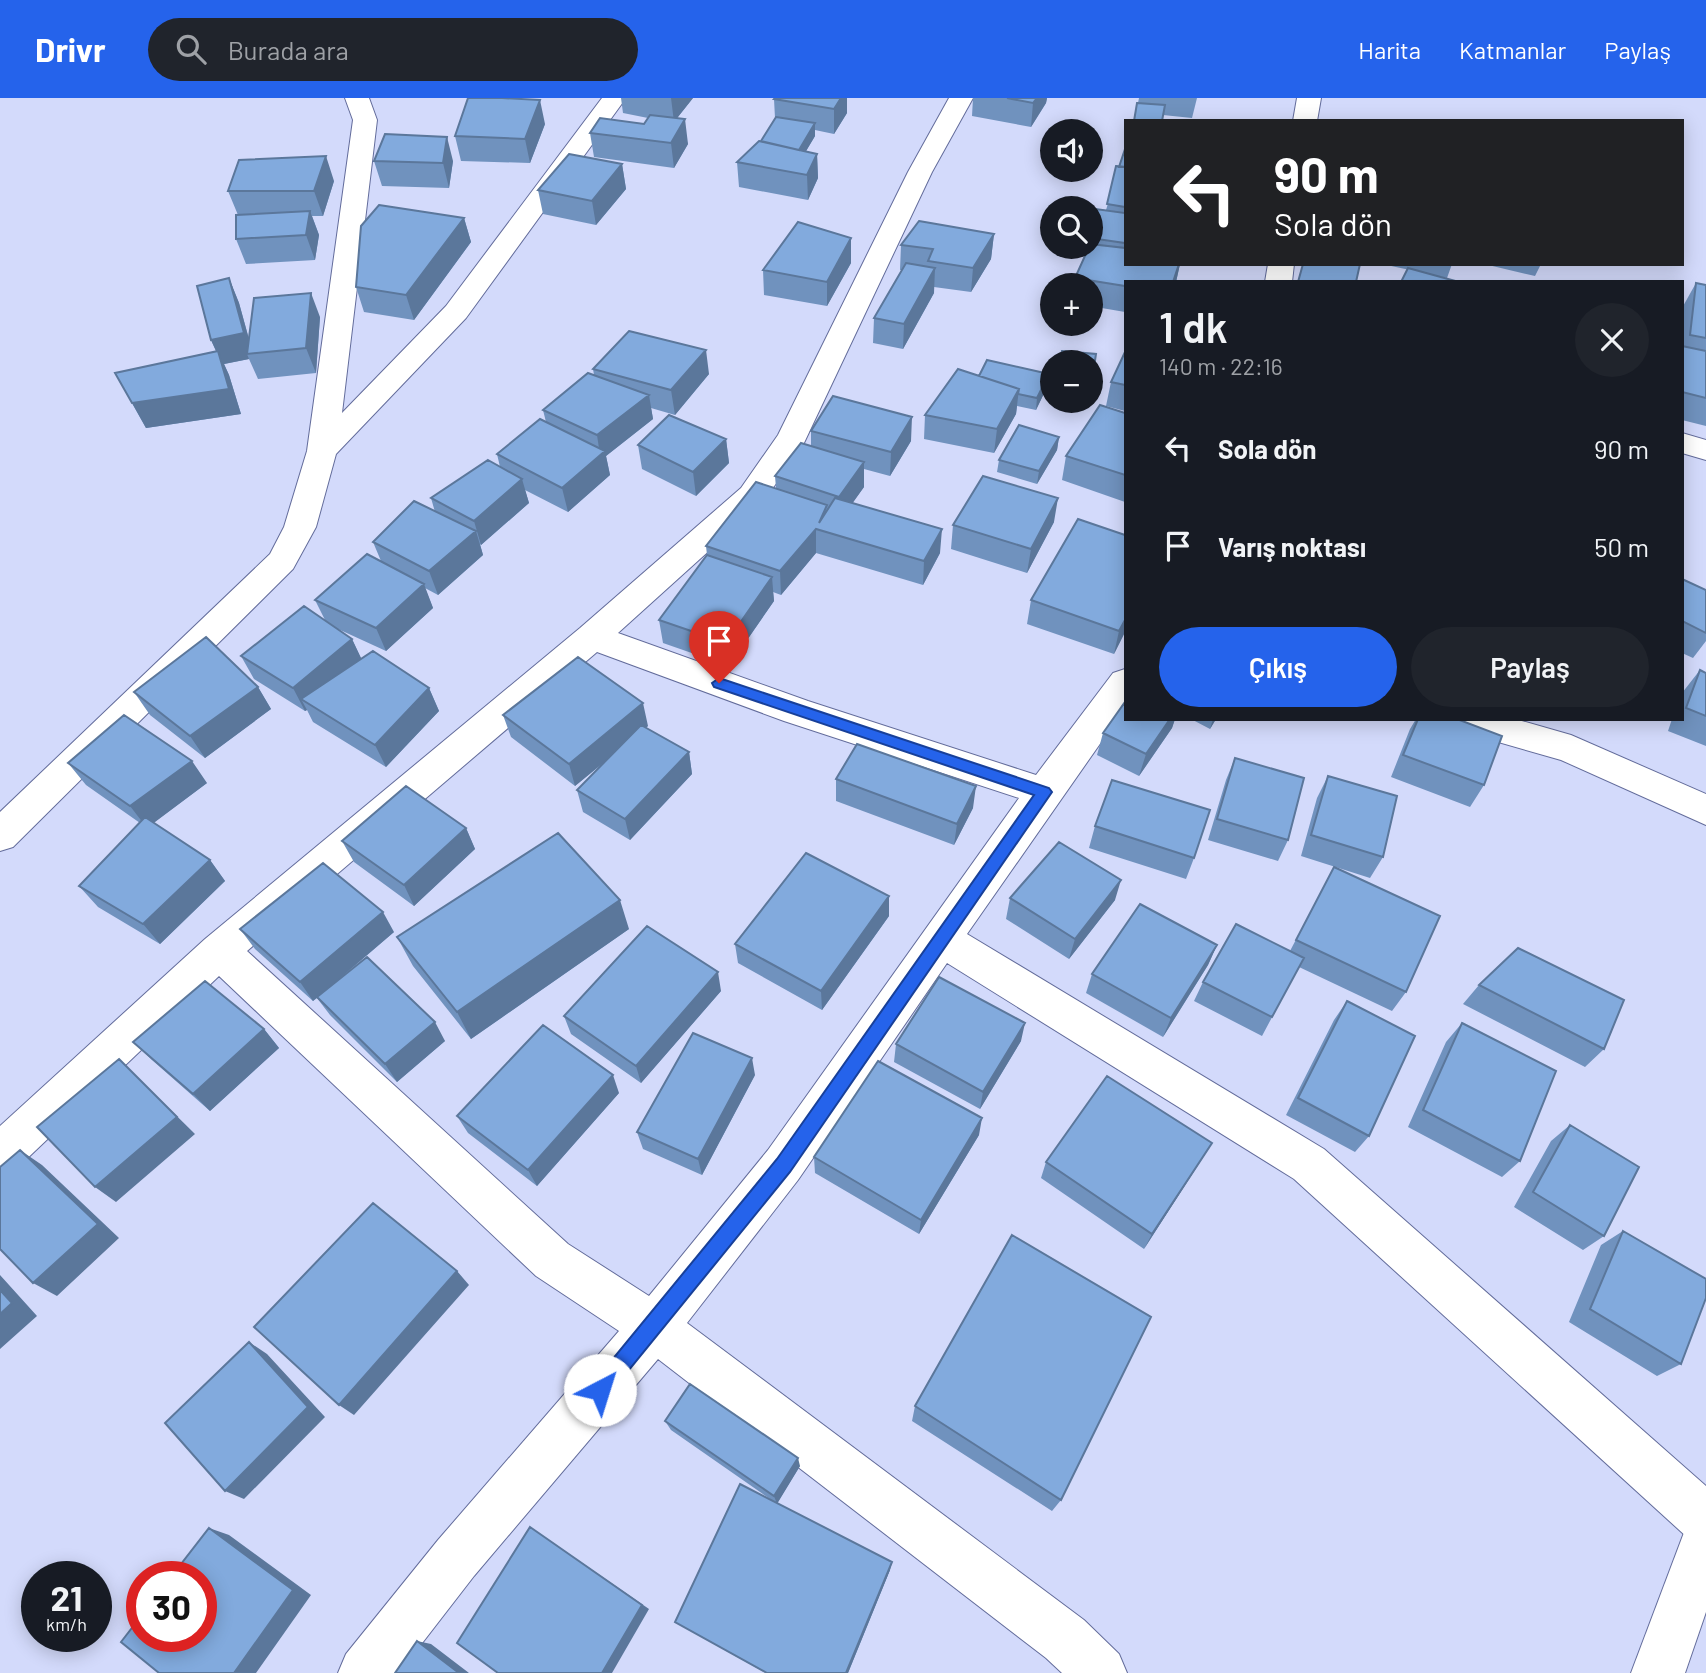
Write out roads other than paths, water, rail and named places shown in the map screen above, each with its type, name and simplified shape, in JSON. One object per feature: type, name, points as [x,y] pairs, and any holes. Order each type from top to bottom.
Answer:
[{"type":"street","points":[[0,836],[282,561],[300,527],[322,451],[365,120],[357,98]]},
{"type":"street","points":[[322,451],[456,312],[614,98]]},
{"type":"street","points":[[0,1155],[219,951],[592,637],[752,495],[792,438],[920,172],[961,98]]},
{"type":"street","points":[[1305,119],[1309,98]]},
{"type":"street","points":[[1684,444],[1706,450]]},
{"type":"street","points":[[592,637],[796,711],[1044,792]]},
{"type":"street","points":[[365,1673],[456,1558],[654,1327],[783,1166],[1044,792],[1124,683]]},
{"type":"street","points":[[1472,721],[1571,749],[1706,810]]},
{"type":"street","points":[[943,940],[1309,1164],[1706,1520]]},
{"type":"street","points":[[219,951],[552,1261],[654,1327],[1065,1639],[1100,1673]]},
{"type":"street","points":[[1658,1673],[1706,1540]]}]
